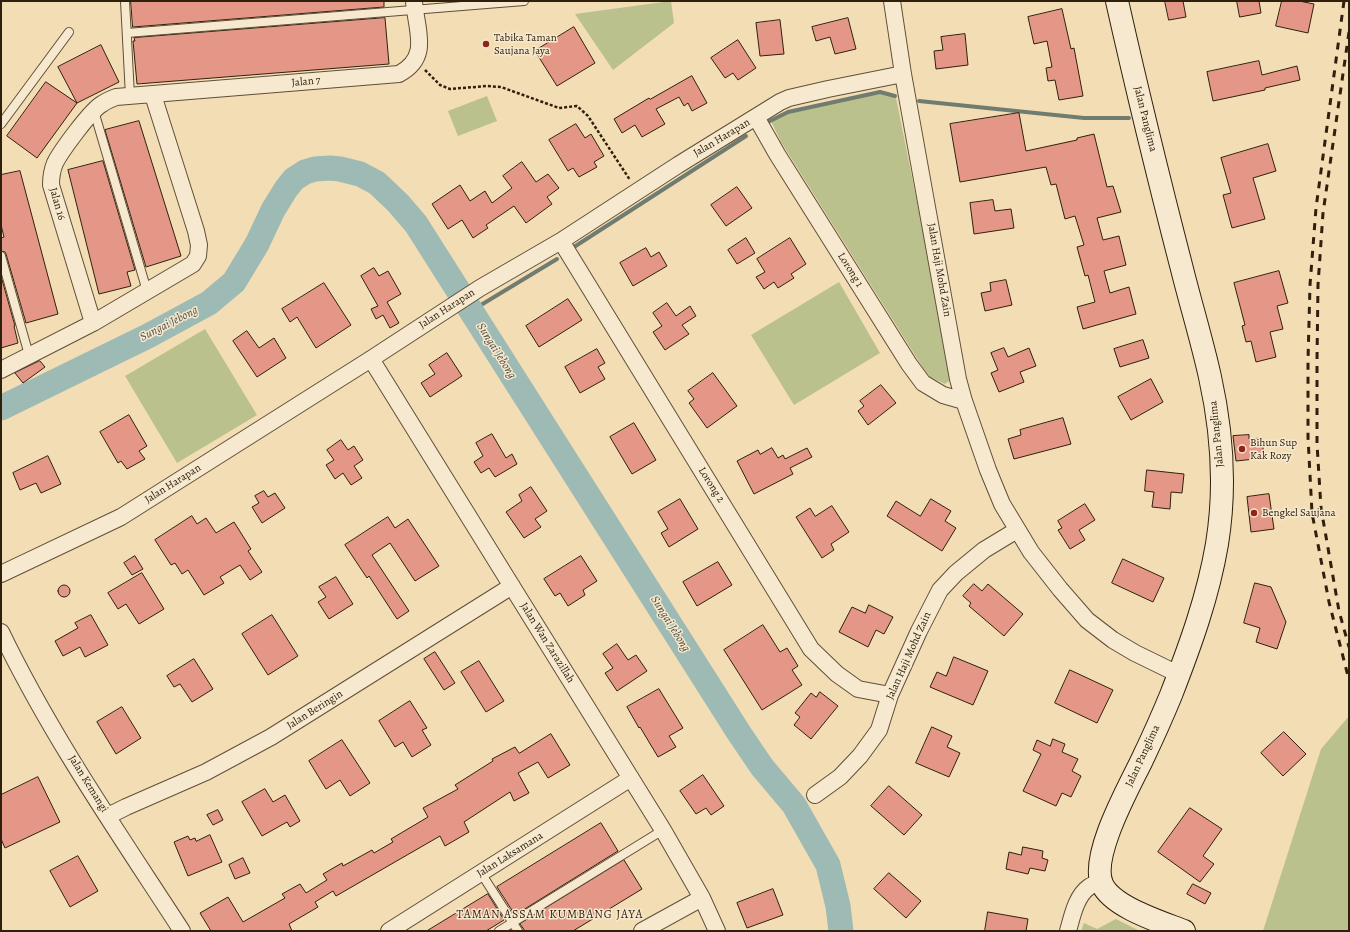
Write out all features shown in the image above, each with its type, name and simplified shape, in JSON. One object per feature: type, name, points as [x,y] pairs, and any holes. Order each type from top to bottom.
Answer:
[{"type":"main road","name":"Jalan Panglima","points":[[1100,881],[1099,867],[1107,838],[1120,803],[1170,698],[1199,620],[1218,543],[1221,504],[1222,454],[1211,379],[1182,270],[1116,1]]},
{"type":"main road","points":[[1100,881],[1111,897],[1128,908],[1184,931]]},
{"type":"street","name":"Jalan Haji Mohd Zain","points":[[892,1],[903,74],[958,379],[988,470],[1002,504],[1031,552],[1060,590],[1087,620],[1113,640],[1135,653],[1178,674]]},
{"type":"street","points":[[414,6],[420,49],[417,59]]},
{"type":"street","name":"Jalan 7","points":[[130,96],[399,74],[409,69],[417,59]]},
{"type":"street","name":"Jalan Harapan","points":[[1,574],[121,517],[371,359],[480,288],[561,241],[678,165],[789,98],[903,74]]},
{"type":"street","points":[[1,370],[94,323],[183,271],[192,264],[198,256],[199,245],[153,95]]},
{"type":"street","name":"Jalan 16","points":[[94,323],[51,185],[51,173],[57,159],[94,110],[116,97],[130,96]]},
{"type":"street","name":"Lorong 1","points":[[756,117],[777,154],[909,364],[923,383],[943,395],[964,401]]},
{"type":"street","name":"Lorong 2","points":[[561,241],[811,648],[837,674],[858,690],[890,695]]},
{"type":"street","name":"Jalan Wan Zarazillah","points":[[371,359],[663,830],[702,898],[717,931]]},
{"type":"street","name":"Jalan Haji Mohd Zain","points":[[815,795],[840,777],[860,756],[879,730],[890,695],[919,631],[940,590],[956,572],[984,550],[1017,530]]},
{"type":"street","name":"Jalan Beringin","points":[[108,816],[206,772],[264,741],[512,586]]},
{"type":"street","name":"Jalan Kemangi","points":[[1,632],[13,657],[67,751],[182,931]]},
{"type":"street","name":"Jalan Laksamana","points":[[389,931],[631,778]]},
{"type":"street","points":[[1068,931],[1078,901],[1088,887],[1100,881]]},
{"type":"street","points":[[642,931],[702,898]]},
{"type":"lane","points":[[125,1],[130,96]]},
{"type":"lane","points":[[127,33],[414,6],[524,1]]},
{"type":"lane","points":[[1,124],[69,32]]},
{"type":"lane","points":[[94,110],[147,291]]},
{"type":"lane","points":[[1,256],[29,355]]},
{"type":"lane","points":[[499,931],[663,830]]},
{"type":"lane","points":[[481,873],[518,931]]},
{"type":"path","points":[[417,59],[427,73],[440,85],[450,89],[487,86],[501,87],[559,108],[577,106],[588,116],[633,185]]},
{"type":"green space","points":[[671,1],[674,23],[613,70],[575,14]]},
{"type":"green space","points":[[880,92],[896,98],[952,375],[949,381],[945,384],[930,377],[923,368],[781,142],[771,121],[789,112]]},
{"type":"green space","points":[[487,96],[497,121],[458,136],[448,111]]},
{"type":"green space","points":[[839,282],[880,353],[794,405],[751,335]]},
{"type":"green space","points":[[205,329],[257,415],[177,463],[125,376]]},
{"type":"green space","points":[[1349,716],[1349,931],[1263,931],[1321,749]]},
{"type":"green space","points":[[1116,919],[1140,931],[1081,931],[1084,923],[1097,929]]},
{"type":"building","points":[[131,1],[384,1],[384,7],[133,27]]},
{"type":"building","points":[[1165,1],[1183,1],[1186,17],[1169,20]]},
{"type":"building","points":[[1237,1],[1259,1],[1261,13],[1240,17]]},
{"type":"building","points":[[1282,1],[1299,1],[1314,4],[1308,33],[1276,26]]},
{"type":"building","points":[[1062,9],[1071,49],[1074,48],[1083,96],[1059,100],[1055,80],[1048,81],[1046,68],[1052,67],[1047,41],[1034,44],[1028,17]]},
{"type":"building","points":[[385,18],[389,64],[137,84],[134,38]]},
{"type":"building","points":[[848,18],[856,49],[835,54],[830,37],[816,41],[812,27]]},
{"type":"building","points":[[780,20],[784,54],[760,56],[756,23]]},
{"type":"building","points":[[574,27],[595,63],[557,86],[535,51]]},
{"type":"building","points":[[965,34],[968,65],[936,69],[934,51],[943,50],[941,37]]},
{"type":"building","points":[[738,40],[756,68],[738,80],[733,73],[725,78],[711,58]]},
{"type":"building","points":[[101,45],[119,82],[77,103],[58,67]]},
{"type":"building","points":[[1259,61],[1262,75],[1297,66],[1300,80],[1265,88],[1265,90],[1213,101],[1207,72]]},
{"type":"building","points":[[692,76],[707,103],[692,111],[688,103],[684,106],[679,97],[656,109],[665,124],[642,137],[635,125],[622,133],[614,119],[649,98],[650,99]]},
{"type":"building","points":[[46,82],[77,103],[37,158],[7,136]]},
{"type":"building","points":[[1019,113],[1026,151],[1077,140],[1077,138],[1094,134],[1107,187],[1113,186],[1121,212],[1097,218],[1103,240],[1119,236],[1126,265],[1104,271],[1110,293],[1129,287],[1136,314],[1083,329],[1077,307],[1095,302],[1088,275],[1085,276],[1077,247],[1084,245],[1075,216],[1065,219],[1056,184],[1051,185],[1046,167],[960,182],[950,124]]},
{"type":"building","points":[[139,121],[181,256],[146,267],[105,130]]},
{"type":"building","points":[[576,124],[585,138],[591,134],[604,156],[594,162],[597,167],[579,177],[573,168],[568,171],[549,140]]},
{"type":"building","points":[[1268,144],[1276,171],[1253,178],[1265,219],[1232,228],[1223,195],[1231,193],[1221,158]]},
{"type":"building","points":[[103,161],[135,270],[127,272],[131,286],[99,294],[68,170]]},
{"type":"building","points":[[522,162],[536,182],[548,174],[559,188],[547,197],[552,204],[526,223],[514,206],[486,225],[488,228],[473,238],[462,220],[448,229],[432,204],[460,185],[470,201],[485,191],[492,203],[512,188],[503,176]]},
{"type":"building","points":[[20,171],[58,314],[26,323],[6,254],[5,252],[1,251],[1,238],[4,237],[1,225],[1,175]]},
{"type":"building","points":[[737,187],[752,208],[726,226],[711,205]]},
{"type":"building","points":[[993,200],[995,211],[1011,209],[1014,228],[974,234],[970,203]]},
{"type":"building","points":[[746,238],[755,253],[737,264],[728,250]]},
{"type":"building","points":[[790,238],[806,264],[791,274],[794,278],[778,288],[774,282],[764,289],[756,277],[765,272],[757,259]]},
{"type":"building","points":[[646,248],[651,257],[659,252],[667,266],[633,286],[620,263]]},
{"type":"building","points":[[374,268],[379,276],[388,271],[401,294],[387,302],[399,323],[390,328],[383,315],[376,319],[371,309],[378,306],[361,276]]},
{"type":"building","points":[[1279,271],[1288,303],[1277,306],[1283,329],[1270,332],[1276,357],[1256,362],[1251,341],[1246,342],[1242,326],[1245,325],[1234,283]]},
{"type":"building","points":[[1,276],[15,326],[18,343],[1,348]]},
{"type":"building","points":[[1006,280],[1012,305],[985,311],[981,293],[991,291],[990,283]]},
{"type":"building","points":[[324,283],[351,325],[316,348],[297,317],[290,322],[282,309]]},
{"type":"building","points":[[568,299],[582,320],[539,347],[526,326]]},
{"type":"building","points":[[667,303],[676,316],[690,306],[696,316],[682,325],[689,334],[665,350],[653,332],[662,326],[653,313]]},
{"type":"building","points":[[247,331],[259,348],[274,338],[286,358],[257,377],[233,341]]},
{"type":"building","points":[[1143,340],[1149,358],[1120,367],[1114,349]]},
{"type":"building","points":[[1004,348],[1008,357],[1029,348],[1036,366],[1020,372],[1024,382],[999,392],[991,373],[998,370],[991,353]]},
{"type":"building","points":[[597,349],[605,363],[598,367],[605,379],[580,393],[565,367]]},
{"type":"building","points":[[447,353],[462,376],[430,397],[421,383],[435,374],[429,365]]},
{"type":"building","points":[[40,361],[45,367],[23,383],[15,373]]},
{"type":"building","points":[[713,373],[737,406],[707,428],[689,403],[694,399],[688,391]]},
{"type":"building","points":[[1151,379],[1163,402],[1131,420],[1118,397]]},
{"type":"building","points":[[881,385],[896,403],[868,425],[858,411],[864,406],[860,401]]},
{"type":"building","points":[[129,415],[147,446],[139,451],[145,459],[127,469],[121,461],[118,463],[100,432]]},
{"type":"building","points":[[1063,418],[1071,444],[1014,459],[1008,439],[1021,435],[1020,430]]},
{"type":"building","points":[[634,423],[656,460],[632,474],[610,437]]},
{"type":"building","points":[[492,434],[506,458],[512,454],[517,464],[495,477],[489,468],[481,473],[474,462],[483,456],[476,443]]},
{"type":"building","points":[[1249,435],[1249,439],[1262,438],[1264,458],[1236,461],[1233,436]]},
{"type":"building","points":[[341,440],[348,450],[354,446],[363,460],[354,466],[362,478],[351,485],[343,473],[335,479],[326,465],[334,460],[327,450]]},
{"type":"building","points":[[772,448],[778,458],[783,455],[785,459],[807,448],[812,457],[790,468],[793,474],[754,494],[737,461],[758,450],[760,454]]},
{"type":"building","points":[[48,456],[61,484],[41,493],[36,483],[20,490],[13,473]]},
{"type":"building","points":[[1147,470],[1184,474],[1182,493],[1171,492],[1170,509],[1152,507],[1154,492],[1145,491]]},
{"type":"building","points":[[531,487],[547,511],[535,519],[541,527],[524,538],[506,512],[522,501],[519,495]]},
{"type":"building","points":[[264,491],[268,497],[275,493],[285,508],[262,523],[252,507],[259,503],[255,496]]},
{"type":"building","points":[[1269,494],[1274,529],[1251,532],[1247,497]]},
{"type":"building","points":[[680,499],[698,529],[669,547],[661,533],[668,529],[658,512]]},
{"type":"building","points":[[931,499],[951,511],[945,521],[956,528],[942,551],[887,516],[896,501],[920,516]]},
{"type":"building","points":[[1085,504],[1095,520],[1079,530],[1085,540],[1070,549],[1058,530],[1062,528],[1058,521]]},
{"type":"building","points":[[832,506],[849,532],[831,544],[834,550],[822,558],[796,517],[810,508],[815,516]]},
{"type":"building","points":[[192,516],[197,524],[206,518],[216,533],[234,522],[251,549],[248,551],[262,572],[250,580],[240,565],[220,577],[224,583],[204,595],[188,570],[182,574],[175,563],[171,565],[155,540]]},
{"type":"building","points":[[388,517],[395,528],[408,519],[439,566],[415,581],[390,543],[372,555],[409,611],[397,619],[369,576],[367,578],[345,545]]},
{"type":"building","points":[[135,556],[143,569],[132,575],[124,563]]},
{"type":"building","points":[[581,556],[597,581],[583,590],[585,595],[568,606],[560,593],[555,596],[544,579]]},
{"type":"building","points":[[1123,559],[1164,578],[1153,602],[1112,583]]},
{"type":"building","points":[[718,562],[732,585],[697,606],[683,582]]},
{"type":"building","points":[[142,573],[164,609],[139,624],[126,604],[118,609],[108,593]]},
{"type":"building","points":[[336,577],[353,604],[329,619],[318,602],[326,597],[319,587]]},
{"type":"building","points":[[1255,583],[1271,587],[1286,622],[1277,649],[1256,642],[1260,628],[1244,623]]},
{"type":"building","points":[[974,584],[982,591],[988,584],[1023,614],[1004,636],[969,606],[971,603],[963,596]]},
{"type":"building","points":[[66,585],[69,586],[69,596],[62,597],[59,596],[58,589],[59,586]]},
{"type":"building","points":[[869,605],[893,617],[884,634],[876,630],[868,647],[839,632],[852,607],[865,613]]},
{"type":"building","points":[[91,615],[108,645],[85,657],[80,647],[63,656],[55,641],[78,628],[75,623]]},
{"type":"building","points":[[272,615],[298,656],[268,675],[242,634]]},
{"type":"building","points":[[763,625],[780,652],[787,648],[798,666],[792,670],[802,685],[762,710],[724,650]]},
{"type":"building","points":[[617,644],[628,660],[636,655],[647,671],[617,691],[605,673],[613,668],[603,654]]},
{"type":"building","points":[[435,652],[455,683],[444,690],[424,659]]},
{"type":"building","points":[[954,657],[988,671],[973,705],[930,687],[937,672],[946,676]]},
{"type":"building","points":[[194,659],[213,689],[192,702],[180,684],[174,687],[167,676]]},
{"type":"building","points":[[479,661],[504,701],[486,712],[461,672]]},
{"type":"building","points":[[1070,670],[1113,690],[1097,723],[1055,703]]},
{"type":"building","points":[[659,689],[683,728],[669,736],[676,747],[658,757],[627,707]]},
{"type":"building","points":[[820,692],[838,706],[811,739],[794,725],[800,717],[795,713],[811,693],[816,697]]},
{"type":"building","points":[[410,701],[427,728],[422,730],[431,745],[412,757],[403,742],[395,747],[379,721]]},
{"type":"building","points":[[122,707],[141,738],[116,754],[97,722]]},
{"type":"building","points":[[932,727],[952,736],[947,747],[960,753],[949,777],[916,763]]},
{"type":"building","points":[[1284,732],[1306,754],[1283,776],[1261,753]]},
{"type":"building","points":[[551,734],[570,765],[548,778],[538,762],[518,773],[529,793],[514,801],[510,792],[464,822],[469,832],[445,846],[440,836],[336,896],[333,891],[315,902],[318,907],[289,924],[292,931],[211,931],[200,913],[228,897],[243,922],[285,898],[282,894],[300,884],[306,893],[327,880],[323,874],[342,863],[343,866],[372,850],[374,853],[393,842],[391,839],[428,817],[423,808],[458,789],[455,785],[493,761],[492,759],[515,747],[519,753]]},
{"type":"building","points":[[1053,739],[1065,744],[1062,752],[1078,759],[1072,771],[1081,776],[1071,797],[1062,793],[1056,806],[1023,791],[1041,754],[1033,750],[1037,740],[1050,746]]},
{"type":"building","points":[[342,740],[370,783],[350,796],[340,780],[326,789],[309,761]]},
{"type":"building","points":[[703,775],[724,806],[711,815],[706,808],[696,814],[680,791]]},
{"type":"building","points":[[38,777],[60,822],[5,848],[1,839],[1,795]]},
{"type":"building","points":[[889,786],[922,815],[904,835],[871,806]]},
{"type":"building","points":[[265,789],[273,802],[285,795],[300,821],[290,827],[287,822],[262,836],[242,802]]},
{"type":"building","points":[[1190,808],[1222,829],[1203,856],[1214,864],[1200,882],[1158,852]]},
{"type":"building","points":[[218,810],[223,820],[213,825],[207,815]]},
{"type":"building","points":[[601,823],[618,851],[515,915],[497,887]]},
{"type":"building","points":[[210,835],[222,862],[188,876],[174,842],[188,836],[190,840],[195,838],[196,841]]},
{"type":"building","points":[[1023,847],[1043,851],[1042,858],[1048,860],[1045,871],[1030,868],[1028,874],[1006,869],[1009,852],[1021,855]]},
{"type":"building","points":[[78,856],[98,891],[70,907],[50,871]]},
{"type":"building","points":[[243,858],[250,873],[235,879],[229,865]]},
{"type":"building","points":[[624,860],[642,889],[573,931],[525,931],[520,924]]},
{"type":"building","points":[[889,873],[921,901],[906,918],[874,889]]},
{"type":"building","points":[[1193,884],[1211,893],[1205,904],[1187,894]]},
{"type":"building","points":[[773,889],[783,915],[747,928],[737,903]]},
{"type":"building","points":[[488,894],[504,920],[486,931],[427,931]]},
{"type":"building","points":[[988,912],[1028,919],[1026,931],[985,931]]},
{"type":"waterway","points":[[768,122],[788,112],[880,92],[895,96]]},
{"type":"waterway","points":[[919,101],[1084,118],[1129,118]]},
{"type":"waterway","points":[[574,247],[746,136]]},
{"type":"waterway","name":"Sungai Jebong","points":[[1,408],[148,336],[209,303],[234,282],[257,244],[273,210],[286,189],[294,179],[305,172],[315,169],[340,169],[360,174],[377,183],[398,203],[416,224],[739,733],[762,767],[794,805],[828,865],[838,906],[841,931]]},
{"type":"waterway","points":[[471,311],[557,259]]},
{"type":"railway","points":[[1344,1],[1316,208],[1310,285],[1308,437],[1312,513],[1329,602],[1349,680]]},
{"type":"railway","points":[[1349,32],[1323,213],[1318,285],[1317,361],[1317,444],[1321,508],[1339,611],[1349,647]]},
{"type":"place","name":"Tabika Taman Saujana Jaya","points":[[486,44]]},
{"type":"place","name":"Bihun Sup Kak Rozy","points":[[1242,449]]},
{"type":"place","name":"Bengkel Saujana","points":[[1254,513]]},
{"type":"district","name":"TAMAN ASSAM KUMBANG JAYA","points":[[550,915]]}]
